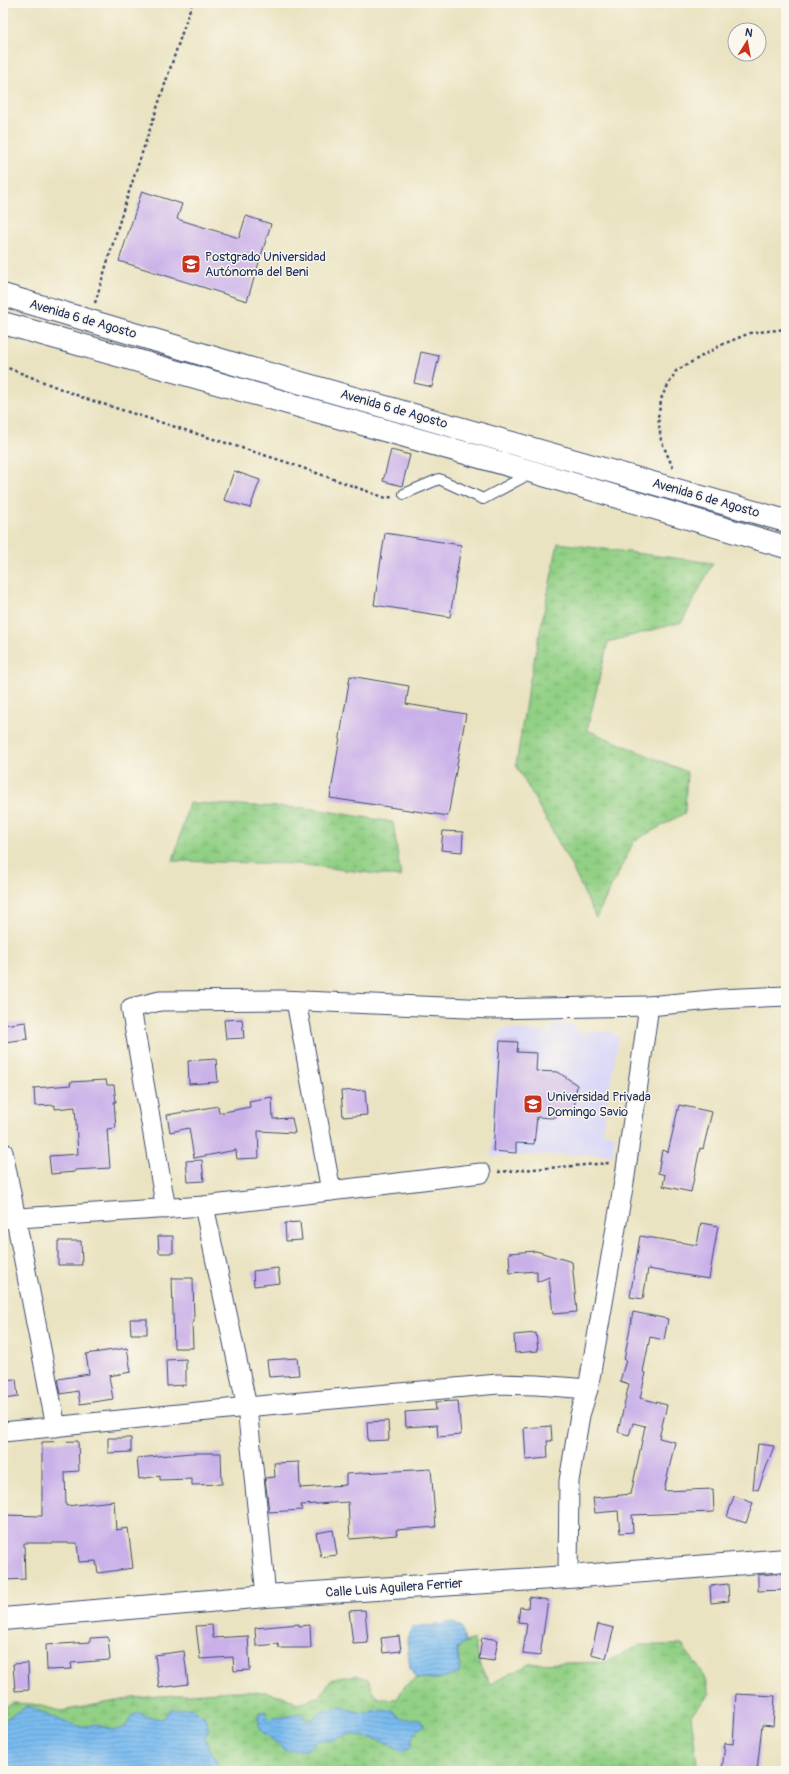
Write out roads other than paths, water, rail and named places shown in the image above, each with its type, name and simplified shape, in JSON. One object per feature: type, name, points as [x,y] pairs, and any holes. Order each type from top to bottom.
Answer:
[{"type":"street","name":"Avenida 6 de Agosto","points":[[3,295],[405,413],[537,462],[786,547]]},
{"type":"street","name":"Avenida 6 de Agosto","points":[[3,323],[399,434],[681,490],[786,521]]},
{"type":"street","points":[[239,389],[245,367]]},
{"type":"street","points":[[399,434],[405,413]]},
{"type":"street","points":[[166,1209],[131,1008],[160,1001],[296,1000],[490,1009],[649,1006],[721,999],[786,996]]},
{"type":"street","points":[[296,1000],[331,1191]]},
{"type":"street","points":[[568,1576],[569,1480],[580,1415],[588,1389],[627,1162],[649,1006]]},
{"type":"street","points":[[3,1152],[9,1218],[56,1427]]},
{"type":"street","points":[[9,1218],[204,1206],[481,1173]]},
{"type":"street","points":[[204,1206],[247,1407],[266,1596]]},
{"type":"street","points":[[3,1432],[247,1407],[498,1384],[588,1389]]},
{"type":"street","name":"Calle Luis Aguilera Ferrier","points":[[3,1619],[266,1596],[786,1560]]},
{"type":"lane","points":[[404,494],[439,479],[483,499],[537,462]]},
{"type":"water","points":[[451,1622],[462,1627],[465,1642],[457,1649],[460,1666],[459,1674],[437,1679],[416,1678],[410,1669],[407,1641],[413,1627]]},
{"type":"water","points":[[28,1706],[64,1722],[82,1727],[95,1724],[112,1730],[125,1728],[132,1715],[140,1713],[147,1717],[163,1719],[170,1710],[191,1708],[205,1717],[209,1732],[204,1737],[219,1767],[209,1771],[3,1771],[3,1728],[7,1718]]},
{"type":"water","points":[[341,1707],[368,1713],[378,1709],[393,1710],[401,1719],[421,1719],[425,1725],[418,1729],[414,1734],[411,1748],[402,1752],[385,1742],[363,1736],[348,1734],[334,1740],[316,1741],[307,1750],[286,1751],[259,1729],[259,1712],[266,1712],[267,1719],[301,1713],[307,1720],[313,1720],[319,1713]]},
{"type":"place","name":"Postgrado Universidad Autónoma del Beni","points":[[191,264]]},
{"type":"place","name":"Universidad Privada Domingo Savio","points":[[533,1104]]}]
